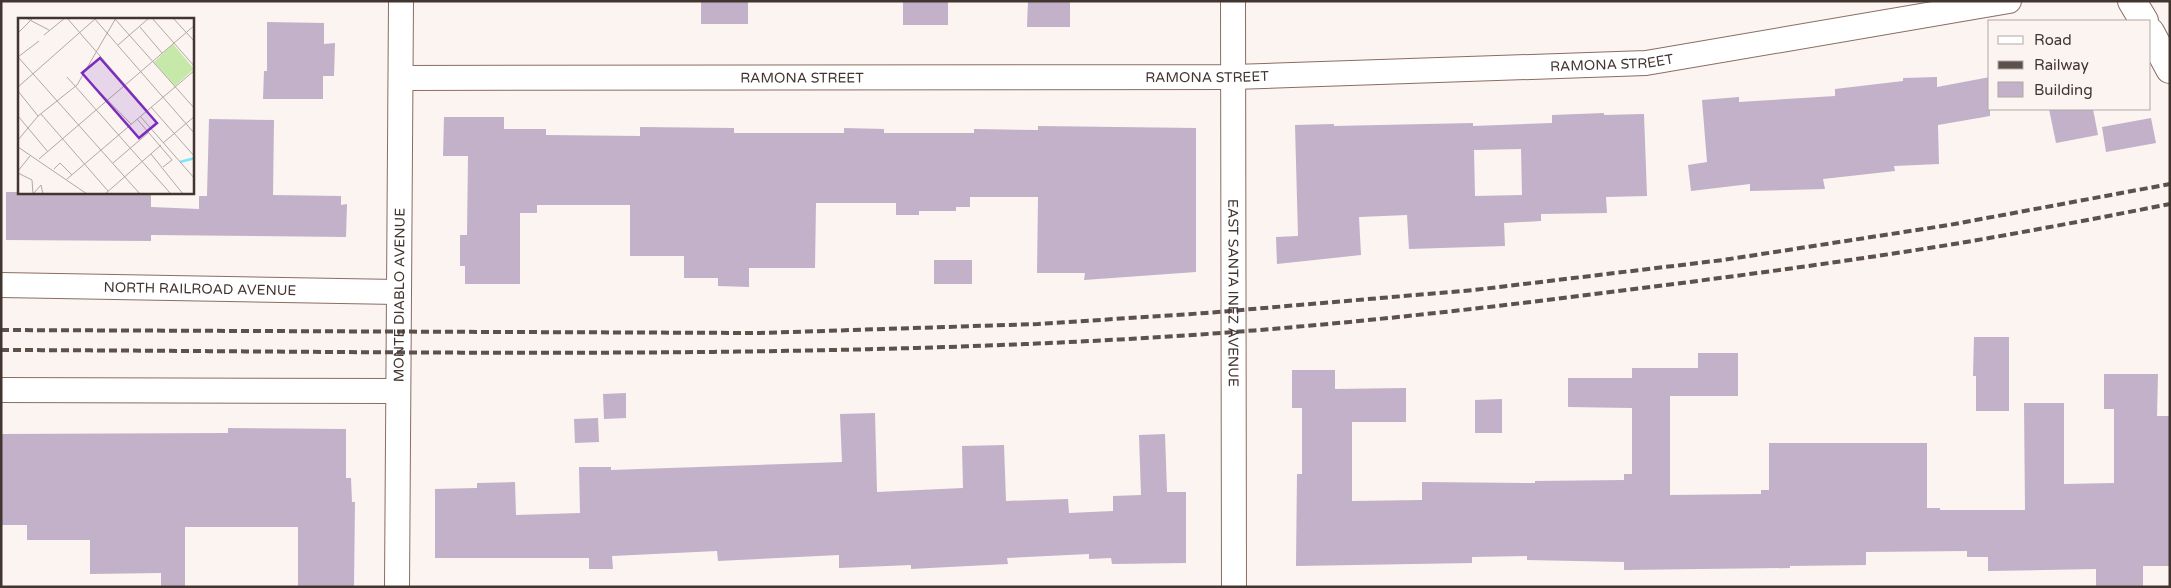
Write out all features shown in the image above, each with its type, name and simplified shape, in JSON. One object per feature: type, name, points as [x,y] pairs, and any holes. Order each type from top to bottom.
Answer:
[{"type":"main road","points":[[2132,1],[2143,20]]},
{"type":"main road","points":[[2151,34],[2170,69]]},
{"type":"street","name":"MONTE DIABLO AVENUE","points":[[397,587],[400,1]]},
{"type":"street","name":"EAST SANTA INEZ AVENUE","points":[[1233,1],[1234,587]]},
{"type":"street","name":"RAMONA STREET","points":[[401,78],[1233,77],[1646,63],[2009,1]]},
{"type":"street","name":"NORTH RAILROAD AVENUE","points":[[1,285],[398,292]]},
{"type":"street","points":[[1,390],[398,391]]},
{"type":"building","points":[[701,1],[748,1],[748,24],[701,24]]},
{"type":"building","points":[[903,1],[948,1],[948,25],[903,25]]},
{"type":"building","points":[[1028,1],[1070,1],[1070,27],[1027,27]]},
{"type":"building","points":[[267,22],[324,23],[324,44],[335,43],[334,76],[323,76],[323,99],[263,99],[264,71],[267,71]]},
{"type":"building","points":[[1937,77],[1937,87],[1988,77],[1988,110],[1990,110],[1990,116],[1938,125],[1939,164],[1894,166],[1895,171],[1823,179],[1825,189],[1750,191],[1750,184],[1691,191],[1688,165],[1707,162],[1702,100],[1739,97],[1739,102],[1835,96],[1835,89],[1903,81],[1903,78]]},
{"type":"building","points":[[2049,110],[2093,110],[2098,135],[2056,143]]},
{"type":"building","points":[[1644,114],[1647,196],[1606,197],[1607,213],[1541,214],[1541,221],[1504,223],[1505,246],[1409,249],[1407,215],[1359,217],[1361,255],[1277,264],[1276,237],[1298,236],[1295,125],[1473,123],[1473,126],[1552,123],[1552,115]],"holes":[[[1521,149],[1522,195],[1475,196],[1474,150]]]},
{"type":"building","points":[[444,117],[504,117],[504,129],[546,129],[546,135],[640,136],[640,127],[734,128],[734,133],[844,133],[844,128],[884,129],[884,133],[974,133],[974,129],[1038,130],[1038,126],[1196,128],[1196,272],[1084,280],[1085,273],[1037,273],[1038,197],[970,197],[970,207],[956,207],[956,211],[919,211],[919,215],[896,215],[896,203],[816,203],[815,268],[749,268],[749,287],[718,286],[718,278],[684,278],[684,256],[630,256],[630,205],[537,205],[537,213],[520,213],[520,284],[465,284],[465,266],[460,266],[460,235],[467,235],[468,156],[443,156]]},
{"type":"building","points":[[2151,118],[2156,143],[2106,152],[2102,127]]},
{"type":"building","points":[[209,119],[274,120],[273,195],[341,196],[341,205],[347,204],[346,237],[151,235],[151,241],[6,240],[6,192],[18,192],[18,194],[151,194],[151,207],[199,209],[199,196],[207,196]]},
{"type":"building","points":[[934,260],[972,260],[972,284],[934,284]]},
{"type":"building","points":[[1974,337],[2009,337],[2009,411],[1976,411],[1976,376],[1973,376]]},
{"type":"building","points":[[1698,353],[1738,353],[1738,396],[1670,396],[1670,495],[1761,494],[1761,490],[1769,490],[1769,443],[1927,443],[1927,508],[1940,508],[1940,510],[2025,510],[2024,403],[2064,403],[2064,484],[2114,483],[2114,409],[2104,409],[2104,374],[2158,374],[2157,416],[2170,416],[2170,566],[2143,566],[2143,587],[2096,587],[2096,569],[1988,571],[1988,557],[1967,557],[1967,551],[1866,552],[1866,565],[1790,566],[1790,568],[1624,570],[1624,562],[1527,560],[1527,556],[1472,557],[1472,563],[1296,566],[1297,474],[1302,474],[1302,408],[1292,408],[1292,370],[1335,370],[1335,389],[1406,388],[1406,422],[1352,422],[1352,501],[1422,500],[1422,482],[1535,483],[1535,481],[1624,480],[1624,474],[1632,474],[1632,408],[1568,407],[1568,378],[1632,378],[1632,368],[1698,368]]},
{"type":"building","points":[[626,393],[626,418],[604,419],[603,394]]},
{"type":"building","points":[[1502,399],[1502,433],[1475,433],[1475,400]]},
{"type":"building","points":[[875,413],[877,492],[963,488],[962,446],[1004,445],[1006,501],[1068,499],[1069,513],[1113,511],[1113,496],[1141,495],[1139,435],[1165,434],[1167,492],[1186,492],[1186,563],[1112,564],[1111,558],[1089,559],[1089,554],[1007,558],[1008,564],[911,569],[911,565],[839,568],[839,555],[718,561],[717,551],[612,556],[613,569],[589,569],[589,558],[435,558],[435,489],[477,488],[477,483],[515,482],[516,515],[580,513],[579,467],[611,467],[611,470],[842,462],[840,414]]},
{"type":"building","points":[[598,418],[599,442],[575,443],[574,419]]},
{"type":"building","points":[[228,428],[346,429],[346,478],[351,478],[352,502],[355,502],[354,587],[298,587],[298,527],[185,527],[185,587],[161,587],[161,573],[90,574],[90,540],[27,540],[27,525],[1,525],[1,434],[228,433]]},
{"type":"railway","points":[[1,330],[760,333],[1038,324],[1206,313],[1474,290],[1723,260],[1949,225],[2170,184]]},
{"type":"railway","points":[[1,350],[706,352],[987,346],[1189,335],[1435,313],[1745,275],[1954,244],[2170,204]]}]
